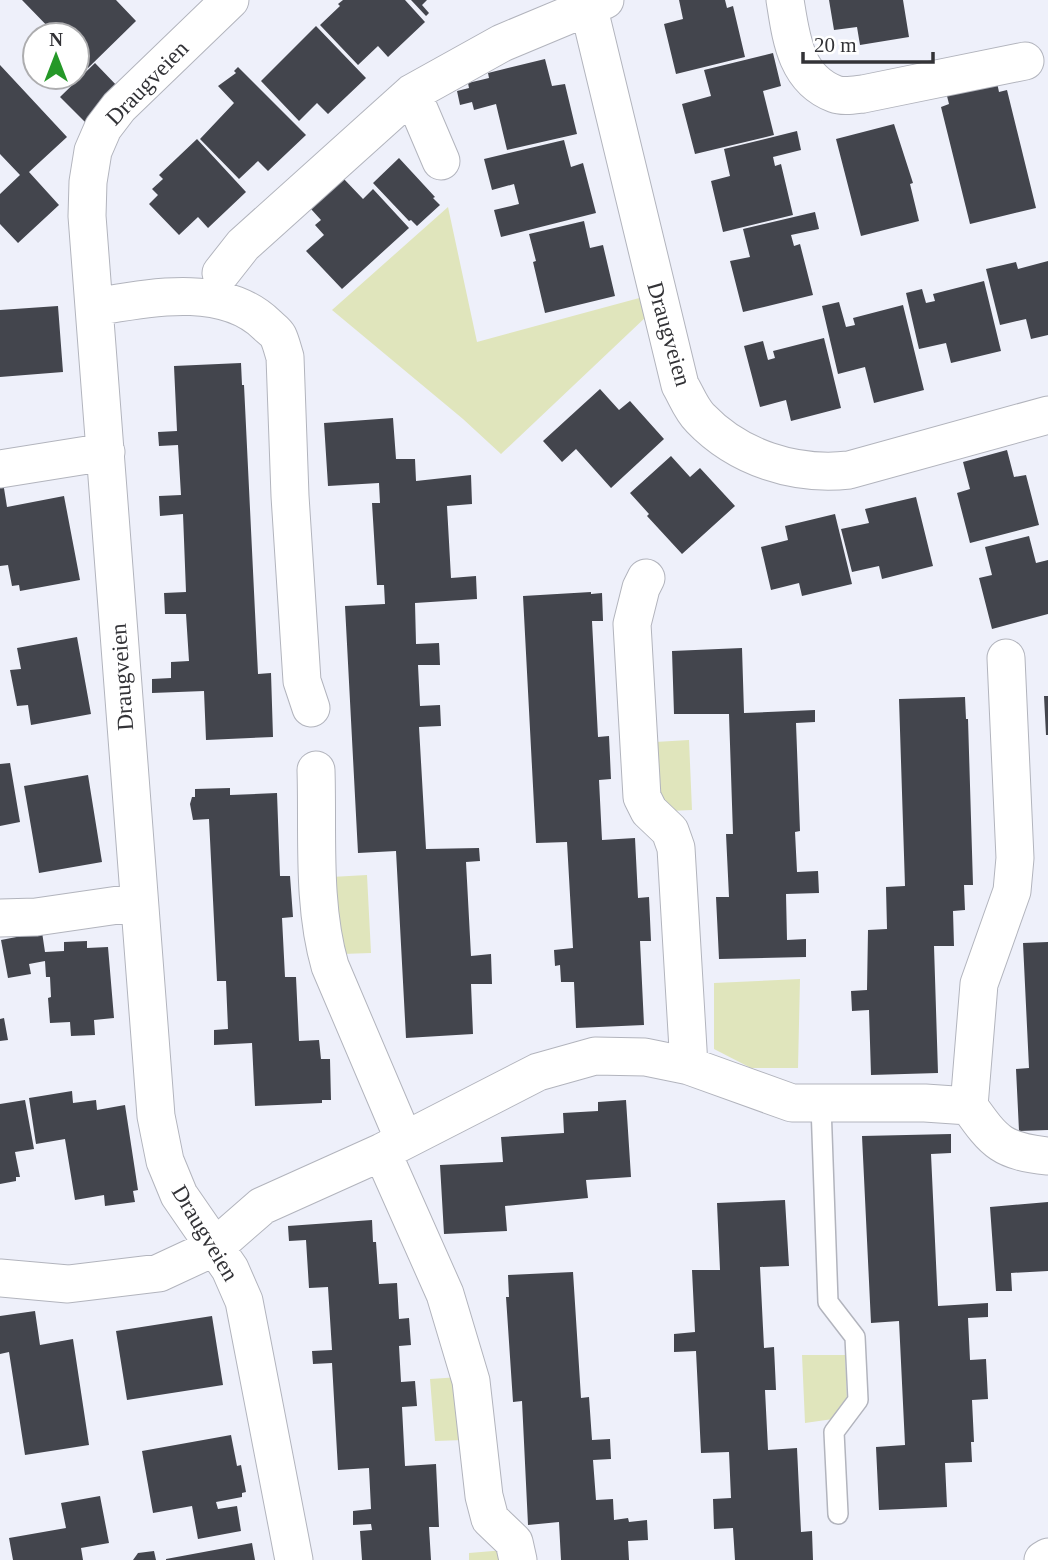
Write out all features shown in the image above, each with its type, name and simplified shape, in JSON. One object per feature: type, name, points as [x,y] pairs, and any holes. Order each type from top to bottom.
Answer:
[{"type":"street","name":"Draugveien","points":[[230,0],[119,107],[103,128],[93,151],[88,182],[87,216],[156,1115],[165,1161],[179,1195],[230,1269],[244,1301],[294,1560]]},
{"type":"street","points":[[785,0],[802,69],[815,83],[837,95],[863,94],[1025,61]]},
{"type":"street","name":"Draugveien","points":[[221,273],[243,245],[412,93],[502,43],[597,4],[680,384],[698,416],[727,441],[756,457],[803,471],[825,472],[849,470],[1048,415]]},
{"type":"street","points":[[412,93],[441,161]]},
{"type":"street","points":[[94,307],[151,298],[198,298],[232,302],[254,313],[278,336],[285,357],[290,496],[302,681],[311,708]]},
{"type":"street","points":[[0,469],[106,452]]},
{"type":"street","points":[[646,578],[640,588],[632,624],[642,797],[649,811],[670,831],[676,848],[689,1066]]},
{"type":"street","points":[[1006,658],[1015,858],[1012,891],[979,984],[969,1106],[988,1133],[1015,1152],[1048,1157]]},
{"type":"street","points":[[316,770],[323,942],[445,1294],[471,1381],[484,1496],[490,1519],[514,1542],[518,1560]]},
{"type":"street","points":[[0,918],[36,918],[139,902]]},
{"type":"street","points":[[0,1278],[68,1284],[159,1273],[215,1247],[262,1206],[393,1146],[538,1072],[595,1056],[645,1057],[689,1066],[792,1103],[821,1105],[925,1102],[969,1106]]},
{"type":"street","points":[[1043,1560],[1048,1557]]},
{"type":"lane","points":[[821,1105],[828,1302],[855,1337],[856,1349],[858,1400],[834,1432],[838,1514]]},
{"type":"green space","points":[[448,207],[477,342],[643,297],[648,315],[501,454],[332,310]]},
{"type":"green space","points":[[689,740],[692,810],[669,811],[658,802],[655,742]]},
{"type":"green space","points":[[367,875],[371,953],[342,954],[331,877]]},
{"type":"green space","points":[[800,979],[798,1068],[751,1068],[714,1049],[714,983]]},
{"type":"green space","points":[[802,1355],[845,1355],[847,1400],[833,1419],[805,1423]]},
{"type":"green space","points":[[460,1377],[464,1440],[435,1441],[430,1379]]},
{"type":"green space","points":[[505,1550],[506,1560],[469,1560],[469,1553]]},
{"type":"building","points":[[22,0],[116,0],[136,21],[91,65],[91,21],[42,21]]},
{"type":"building","points":[[343,0],[405,0],[425,22],[388,57],[378,46],[358,65],[320,25]]},
{"type":"building","points":[[411,0],[427,0],[422,5],[429,13],[426,16]]},
{"type":"building","points":[[679,0],[725,0],[727,8],[733,6],[745,57],[676,74],[664,24],[683,19]]},
{"type":"building","points":[[829,0],[903,0],[909,37],[860,45],[857,27],[834,30]]},
{"type":"building","points":[[316,26],[366,78],[328,114],[317,103],[299,121],[261,81]]},
{"type":"building","points":[[773,53],[781,86],[763,91],[774,135],[695,154],[682,104],[711,96],[704,70]]},
{"type":"building","points":[[545,59],[552,86],[565,84],[577,134],[507,150],[496,104],[474,110],[472,102],[460,105],[457,91],[469,88],[468,83],[489,78],[488,73]]},
{"type":"building","points":[[95,63],[120,89],[85,122],[60,97],[66,91],[91,91],[91,67]]},
{"type":"building","points":[[0,65],[21,88],[21,91],[24,91],[67,137],[29,172],[59,205],[18,243],[0,224],[0,194],[20,175],[0,154]]},
{"type":"building","points":[[238,67],[306,135],[268,171],[258,161],[239,179],[200,139],[234,103],[218,86],[236,73],[234,71]]},
{"type":"building","points":[[996,78],[999,92],[1007,90],[1036,208],[970,224],[941,107],[949,104],[945,88]]},
{"type":"building","points":[[894,124],[913,183],[910,184],[919,221],[861,236],[836,139]]},
{"type":"building","points":[[797,131],[801,150],[773,157],[775,166],[781,164],[793,215],[723,232],[711,181],[730,176],[724,149]]},
{"type":"building","points":[[197,139],[246,192],[208,228],[198,217],[179,235],[149,204],[158,195],[152,189],[163,179],[159,175]]},
{"type":"building","points":[[564,140],[571,167],[583,163],[596,213],[501,237],[494,210],[519,204],[514,184],[492,190],[484,159]]},
{"type":"building","points":[[399,158],[440,205],[417,226],[373,183]]},
{"type":"building","points":[[343,178],[363,199],[373,189],[409,228],[342,289],[306,251],[324,235],[315,225],[321,220],[311,209]]},
{"type":"building","points":[[815,212],[819,229],[791,235],[794,246],[800,244],[813,295],[743,312],[730,261],[750,257],[743,229]]},
{"type":"building","points":[[584,221],[590,248],[603,245],[615,296],[545,313],[529,234]]},
{"type":"building","points":[[1048,261],[1048,335],[1031,339],[1026,319],[1000,325],[986,269],[1016,262],[1018,269]]},
{"type":"building","points":[[984,281],[1001,351],[951,363],[946,343],[919,349],[906,293],[922,289],[926,303],[935,301],[933,294]]},
{"type":"building","points":[[839,302],[846,327],[855,325],[853,318],[903,305],[924,390],[874,403],[865,367],[838,374],[822,306]]},
{"type":"building","points":[[58,306],[63,372],[0,377],[0,310]]},
{"type":"building","points":[[824,338],[841,408],[791,421],[786,400],[760,407],[744,346],[763,341],[768,360],[775,358],[773,351]]},
{"type":"building","points":[[241,363],[258,674],[271,673],[273,737],[206,740],[204,691],[152,693],[152,679],[171,678],[171,662],[189,661],[186,614],[165,614],[164,593],[186,592],[183,514],[160,516],[159,496],[181,495],[178,445],[159,446],[158,432],[177,431],[174,366]]},
{"type":"building","points":[[600,389],[619,410],[630,401],[664,439],[611,488],[576,449],[562,462],[543,441]]},
{"type":"building","points":[[393,418],[396,459],[415,459],[416,481],[471,475],[472,504],[447,506],[451,578],[476,576],[477,599],[415,603],[416,644],[439,643],[440,665],[418,665],[420,706],[440,705],[441,726],[419,727],[426,849],[479,848],[480,861],[466,862],[471,956],[491,954],[492,984],[471,984],[473,1034],[406,1038],[396,851],[358,853],[345,606],[385,604],[384,585],[377,585],[372,503],[380,503],[379,483],[328,486],[324,423]]},
{"type":"building","points":[[1007,450],[1014,477],[1026,475],[1039,525],[970,543],[957,493],[970,489],[963,462]]},
{"type":"building","points":[[671,456],[690,477],[700,468],[735,506],[682,554],[630,493]]},
{"type":"building","points":[[3,482],[7,507],[64,496],[80,580],[20,591],[19,585],[12,586],[8,565],[0,566],[0,483]]},
{"type":"building","points":[[916,497],[933,566],[882,579],[879,566],[852,572],[841,529],[869,523],[865,509]]},
{"type":"building","points":[[835,514],[852,584],[802,596],[799,583],[771,590],[761,547],[788,540],[785,526]]},
{"type":"building","points":[[1029,536],[1036,563],[1048,560],[1048,614],[992,629],[979,578],[992,575],[985,547]]},
{"type":"building","points":[[602,593],[603,621],[592,621],[598,737],[609,736],[611,779],[599,780],[602,840],[635,838],[638,898],[649,897],[651,941],[640,941],[644,1025],[576,1028],[574,982],[561,982],[560,965],[555,966],[554,950],[573,948],[567,842],[536,843],[523,596]]},
{"type":"building","points":[[77,637],[91,714],[31,725],[28,705],[17,706],[10,670],[21,669],[17,648]]},
{"type":"building","points":[[742,648],[744,713],[815,710],[815,722],[796,723],[800,831],[795,832],[797,872],[818,871],[819,893],[786,894],[787,940],[806,939],[806,957],[719,959],[716,897],[729,897],[726,834],[733,834],[729,714],[674,714],[672,651]]},
{"type":"building","points":[[1044,696],[1048,696],[1048,735],[1046,735]]},
{"type":"building","points":[[965,697],[973,885],[964,885],[965,910],[953,911],[954,946],[934,946],[938,1073],[871,1075],[869,1010],[852,1011],[851,991],[867,990],[868,930],[887,929],[886,887],[905,886],[899,699]]},
{"type":"building","points":[[10,763],[20,822],[0,826],[0,764]]},
{"type":"building","points":[[88,775],[102,862],[39,873],[24,786]]},
{"type":"building","points":[[230,788],[230,795],[277,793],[280,876],[290,876],[293,917],[282,918],[285,977],[296,977],[299,1041],[319,1040],[321,1059],[330,1059],[331,1100],[322,1100],[322,1103],[255,1106],[252,1043],[214,1045],[214,1030],[228,1029],[226,981],[217,981],[209,819],[193,820],[190,804],[192,797],[195,797],[195,789]]},
{"type":"building","points":[[42,932],[45,952],[64,951],[64,942],[87,941],[87,948],[108,947],[114,1018],[94,1020],[95,1035],[71,1036],[70,1022],[50,1023],[50,977],[46,977],[45,961],[29,964],[31,974],[8,978],[1,940]]},
{"type":"building","points":[[1048,942],[1048,1130],[1019,1131],[1016,1069],[1029,1068],[1023,943]]},
{"type":"building","points":[[4,1018],[8,1040],[0,1041],[0,1019]]},
{"type":"building","points":[[72,1091],[73,1103],[96,1100],[97,1110],[125,1105],[138,1190],[133,1191],[135,1202],[105,1206],[104,1195],[75,1200],[65,1139],[36,1144],[29,1098]]},
{"type":"building","points":[[25,1100],[34,1149],[15,1152],[20,1177],[16,1177],[16,1181],[0,1184],[0,1104]]},
{"type":"building","points":[[626,1100],[631,1177],[586,1180],[588,1198],[505,1206],[507,1231],[444,1234],[440,1165],[503,1162],[501,1137],[564,1133],[563,1113],[598,1111],[598,1102]]},
{"type":"building","points":[[951,1134],[951,1153],[931,1154],[938,1306],[988,1303],[988,1317],[968,1318],[970,1360],[986,1359],[988,1399],[972,1400],[972,1462],[945,1463],[947,1507],[879,1510],[876,1447],[905,1445],[899,1321],[871,1323],[862,1136]]},
{"type":"building","points":[[785,1200],[789,1266],[760,1267],[764,1348],[774,1347],[776,1390],[765,1390],[768,1450],[797,1448],[801,1532],[812,1531],[813,1560],[735,1560],[733,1528],[714,1529],[713,1499],[731,1498],[729,1452],[701,1453],[696,1351],[674,1352],[674,1334],[695,1332],[692,1270],[720,1270],[717,1203]]},
{"type":"building","points":[[1048,1202],[1048,1271],[1011,1273],[1012,1291],[996,1291],[990,1207]]},
{"type":"building","points":[[372,1220],[379,1284],[397,1283],[399,1319],[409,1318],[411,1345],[399,1346],[401,1382],[415,1381],[417,1406],[402,1407],[405,1466],[436,1464],[439,1527],[429,1527],[431,1560],[362,1560],[360,1531],[372,1530],[371,1524],[353,1525],[353,1511],[371,1509],[369,1468],[338,1470],[332,1363],[313,1364],[312,1351],[332,1350],[328,1287],[309,1288],[306,1240],[289,1241],[288,1226]]},
{"type":"building","points":[[573,1272],[581,1398],[589,1397],[592,1440],[610,1439],[611,1459],[593,1460],[596,1500],[613,1499],[614,1520],[647,1520],[648,1540],[628,1541],[629,1560],[561,1560],[559,1522],[528,1525],[522,1401],[513,1402],[506,1297],[509,1297],[508,1275]]},
{"type":"building","points":[[35,1311],[40,1345],[73,1339],[89,1445],[25,1455],[9,1352],[0,1354],[0,1316]]},
{"type":"building","points":[[212,1316],[223,1385],[127,1400],[116,1331]]},
{"type":"building","points":[[231,1435],[246,1492],[242,1493],[242,1497],[216,1502],[218,1509],[237,1506],[241,1531],[198,1539],[192,1506],[153,1513],[142,1451]]},
{"type":"building","points":[[100,1496],[109,1543],[81,1548],[83,1560],[13,1560],[9,1538],[66,1528],[61,1503]]},
{"type":"building","points":[[252,1543],[255,1560],[166,1560],[166,1559]]},
{"type":"building","points":[[154,1551],[156,1560],[133,1560],[138,1553]]}]
